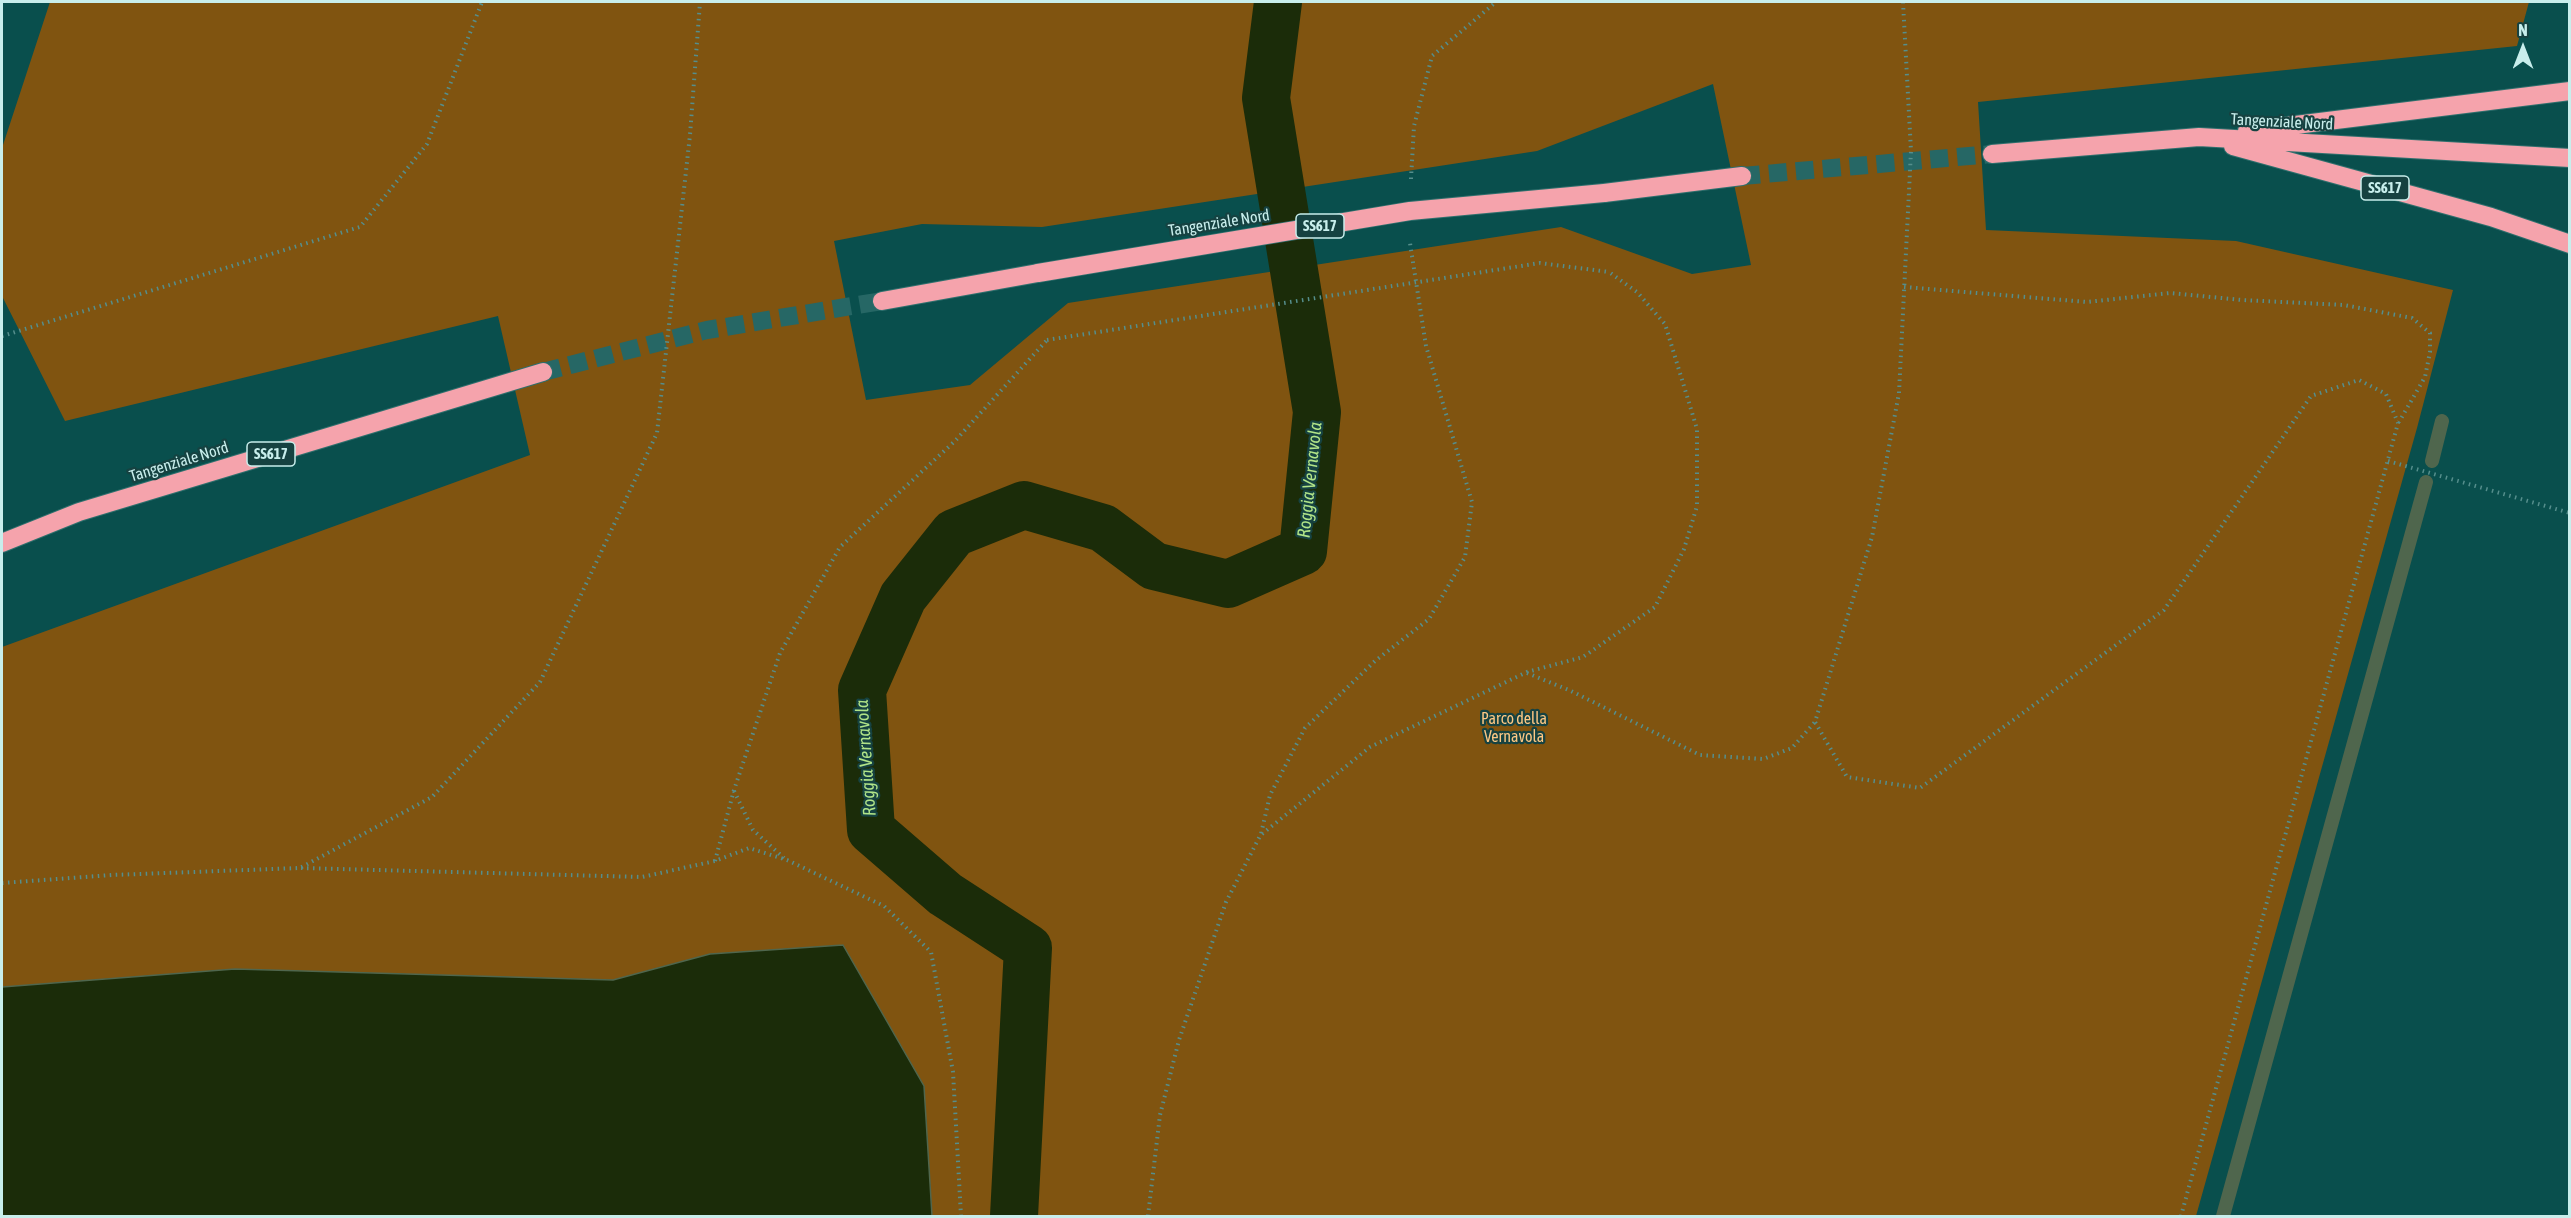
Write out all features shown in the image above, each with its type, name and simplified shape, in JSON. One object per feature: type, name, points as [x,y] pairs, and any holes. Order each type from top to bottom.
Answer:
[{"type":"highway","name":"SS617","points":[[2199,137],[2570,91]]},
{"type":"highway","name":"SS617","points":[[2199,137],[2491,217],[2570,244]]},
{"type":"highway","name":"Tangenziale Nord","points":[[1992,154],[2199,137],[2570,158]]},
{"type":"highway","name":"Tangenziale Nord","points":[[882,301],[1410,211],[1604,193],[1742,176]]},
{"type":"highway","name":"Tangenziale Nord","points":[[2,543],[79,512],[543,372]]},
{"type":"path","points":[[2,336],[360,226],[427,144],[482,2]]},
{"type":"path","points":[[300,868],[432,797],[540,682],[657,433],[690,135],[700,2]]},
{"type":"path","points":[[1411,185],[1414,126],[1432,56],[1496,2]]},
{"type":"path","points":[[1527,672],[1571,691],[1700,755],[1764,759],[1792,748],[1815,722],[1872,537],[1899,393],[1911,151],[1903,2]]},
{"type":"path","points":[[1148,1216],[1160,1115],[1179,1040],[1226,902],[1261,834],[1270,795],[1305,728],[1375,661],[1429,619],[1465,557],[1472,502],[1426,346],[1408,232]]},
{"type":"path","points":[[715,861],[734,790],[780,653],[840,547],[955,441],[1047,340],[1540,263],[1609,272],[1638,292],[1665,324],[1697,429],[1697,506],[1684,549],[1655,606],[1583,657],[1527,672],[1370,747],[1261,834]]},
{"type":"path","points":[[1904,287],[2087,302],[2170,293],[2242,300],[2344,305],[2412,318],[2430,333],[2430,352],[2425,377],[2398,423],[2181,1216]]},
{"type":"path","points":[[1815,722],[1847,777],[1920,788],[2164,610],[2312,396],[2359,381],[2386,394],[2398,423]]},
{"type":"path","points":[[2388,461],[2570,513]]},
{"type":"path","points":[[734,790],[753,830],[787,860]]},
{"type":"path","points":[[2,883],[112,875],[300,868],[642,877],[715,861],[748,848],[787,860],[884,906],[931,952],[953,1072],[962,1216]]},
{"type":"green space","name":"Parco della Vernavola","points":[[50,2],[2529,2],[2517,46],[1978,102],[1986,230],[2236,241],[2453,290],[2417,428],[2196,1216],[2,1216],[2,647],[530,455],[498,316],[65,421],[2,296],[2,148]],"holes":[[[1713,84],[1751,265],[1692,274],[1561,227],[1068,303],[970,385],[866,400],[834,241],[922,224],[1042,227],[1537,151]]]},
{"type":"shaded area","points":[[843,945],[924,1086],[932,1216],[2,1216],[2,987],[235,969],[613,980],[710,954]]},
{"type":"waterway","name":"Roggia Vernavola","points":[[1014,1216],[1028,948],[945,894],[871,830],[862,690],[903,597],[954,533],[1024,505],[1103,528],[1154,566],[1228,584],[1303,551],[1317,412],[1266,98],[1278,2]]},
{"type":"waterway","points":[[2432,461],[2442,421]]},
{"type":"waterway","points":[[2223,1216],[2426,482]]},
{"type":"tunnel","points":[[1742,176],[1992,154]]},
{"type":"tunnel","points":[[543,372],[707,330],[882,301]]}]
